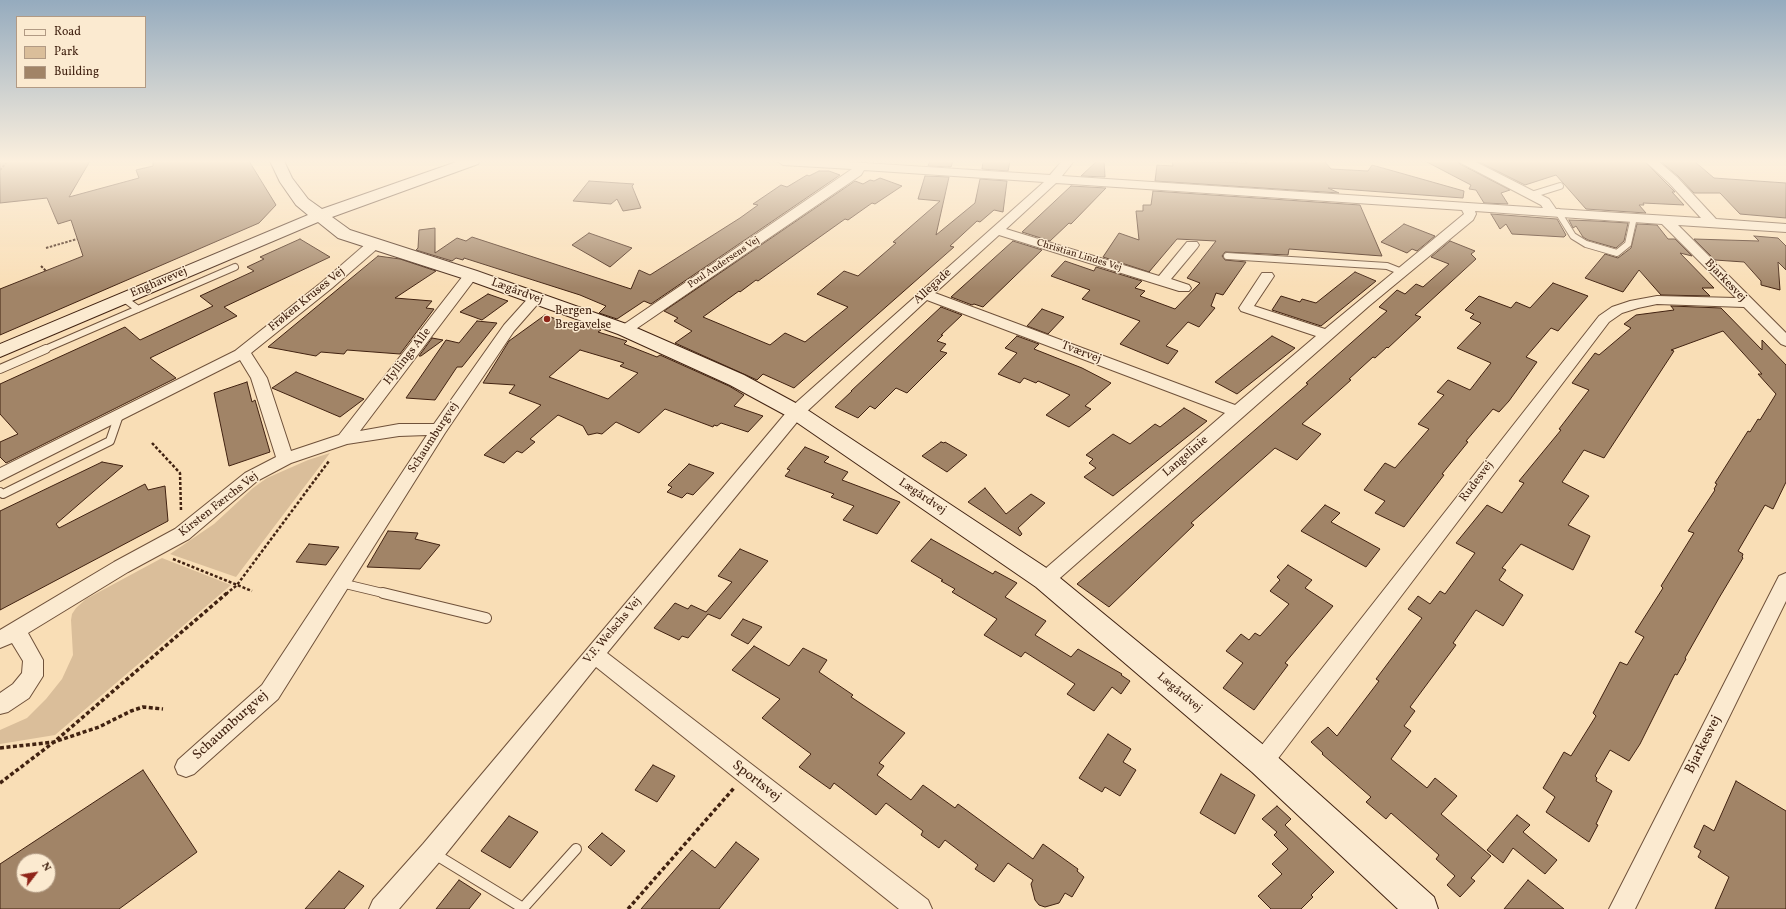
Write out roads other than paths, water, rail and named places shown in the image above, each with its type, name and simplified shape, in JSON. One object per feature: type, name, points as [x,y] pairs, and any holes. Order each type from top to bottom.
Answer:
[{"type":"street","name":"Lægårdvej","points":[[305,203],[318,216],[344,234],[373,245],[471,275],[625,330],[736,380],[796,412],[1045,580],[1262,762],[1422,909]]},
{"type":"street","name":"Enghavevej","points":[[0,351],[318,216],[353,203]]},
{"type":"street","name":"Poul Andersens Vej","points":[[625,330],[811,203]]},
{"type":"street","name":"Allegade","points":[[796,412],[1026,203]]},
{"type":"street","points":[[1414,203],[1786,228]]},
{"type":"street","points":[[1546,203],[1555,212]]},
{"type":"street","points":[[1695,203],[1712,222]]},
{"type":"street","name":"Langelinie","points":[[1045,580],[1237,412],[1469,217],[1470,214],[1467,207]]},
{"type":"street","name":"Bjarkesvej","points":[[1666,220],[1746,303],[1786,341]]},
{"type":"street","name":"Christian Lindes Vej","points":[[996,230],[1184,288]]},
{"type":"street","name":"Frøken Kruses Vej","points":[[0,475],[240,354],[327,285],[373,245]]},
{"type":"street","points":[[1162,281],[1192,245]]},
{"type":"street","name":"Hyllings Alle","points":[[345,439],[471,275]]},
{"type":"street","points":[[1267,276],[1246,308],[1328,335]]},
{"type":"street","name":"Tværvej","points":[[925,294],[1237,412]]},
{"type":"street","name":"Schaumburgvej","points":[[186,767],[270,692],[439,429],[509,328],[536,298]]},
{"type":"street","name":"Rudesvej","points":[[1262,762],[1604,319],[1623,308],[1657,300],[1746,303]]},
{"type":"street","points":[[240,354],[245,356],[259,378],[285,458]]},
{"type":"street","name":"V.F. Welschs Vej","points":[[382,909],[432,852],[594,654],[796,412]]},
{"type":"street","name":"Kirsten Færchs Vej","points":[[0,705],[21,691],[32,676],[33,660],[8,636],[182,534],[252,477],[285,458],[345,439],[399,430],[439,429]]},
{"type":"street","name":"Bjarkesvej","points":[[1622,909],[1786,581]]},
{"type":"street","name":"Sportsvej","points":[[594,654],[919,909]]},
{"type":"lane","points":[[1555,212],[1573,236],[1586,244],[1617,253],[1628,244],[1634,217]]},
{"type":"lane","points":[[1227,256],[1387,266],[1402,272]]},
{"type":"lane","points":[[0,369],[235,267]]},
{"type":"lane","points":[[123,298],[138,309]]},
{"type":"lane","points":[[0,492],[4,494],[110,441],[119,415]]},
{"type":"lane","points":[[341,583],[486,618]]},
{"type":"lane","points":[[432,852],[523,908],[576,849]]},
{"type":"place","name":"Bergen Bregavelse","points":[[547,319]]}]
